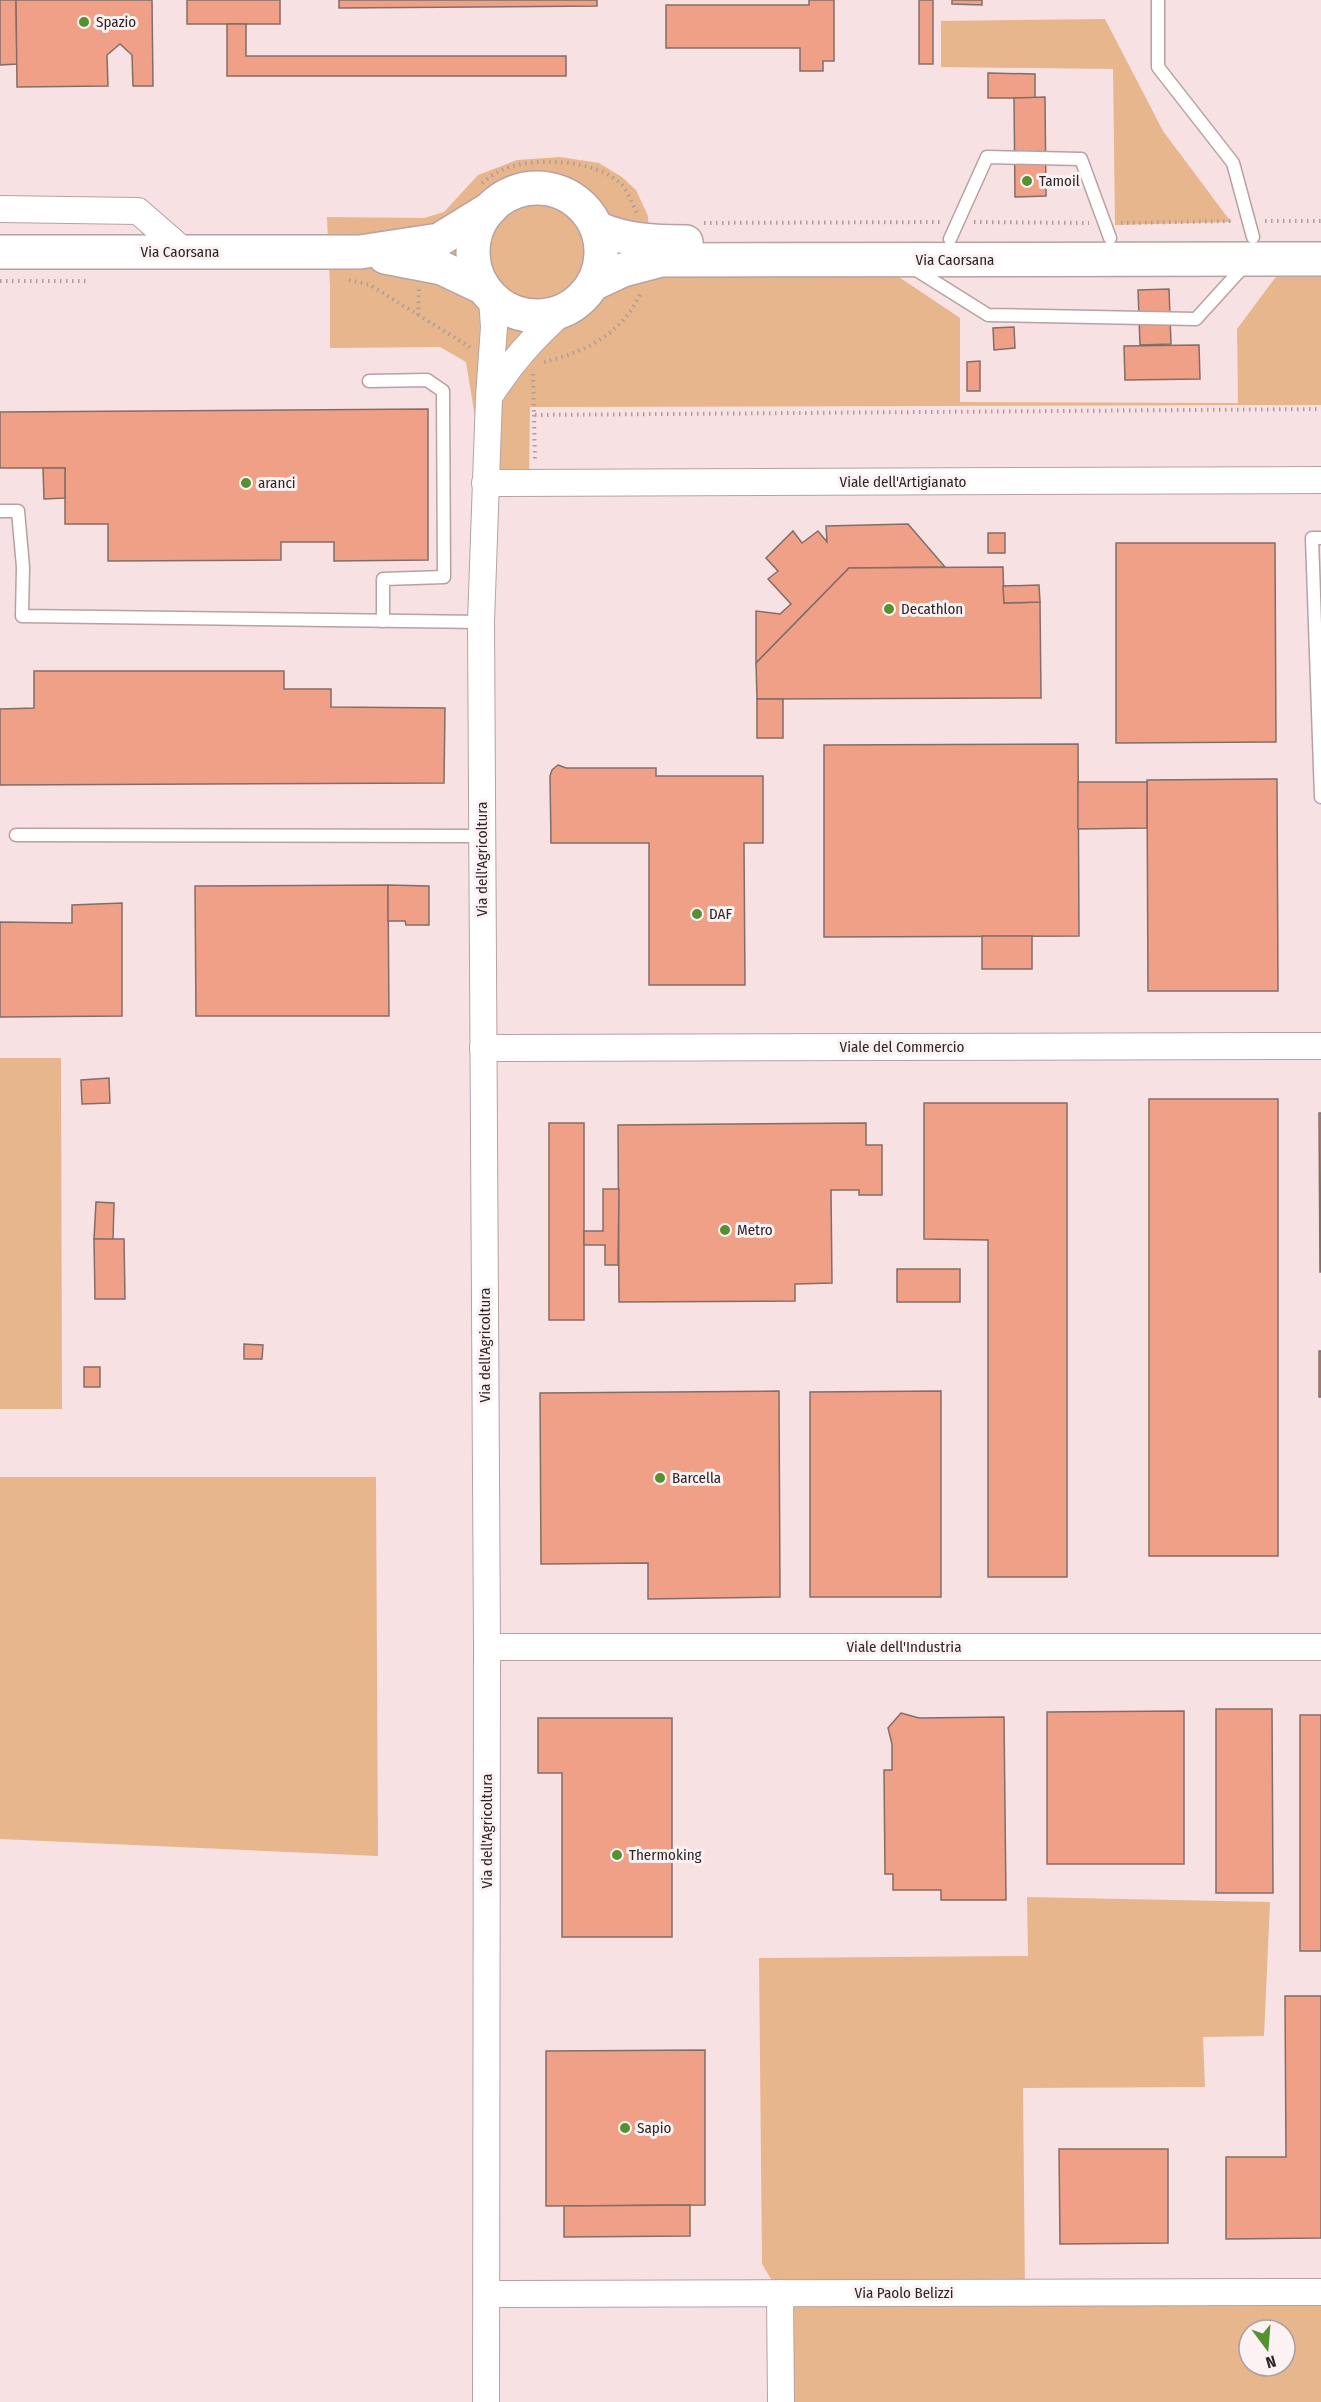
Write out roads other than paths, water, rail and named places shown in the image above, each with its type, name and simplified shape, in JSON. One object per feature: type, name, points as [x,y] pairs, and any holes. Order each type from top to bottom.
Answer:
[{"type":"main road","points":[[544,188],[562,193],[578,202],[591,216],[597,228],[601,247],[600,266],[593,284],[581,299],[564,310],[546,316],[526,315],[508,309],[488,293],[442,268],[360,252],[440,240],[483,199],[506,196],[524,189],[544,188]]},
{"type":"main road","points":[[483,199],[473,247],[475,269],[488,293]]},
{"type":"main road","name":"Via Caorsana","points":[[597,228],[661,260],[899,260],[1251,239],[1321,237]]},
{"type":"main road","name":"Via Caorsana","points":[[593,284],[623,270],[645,252],[955,231],[1107,231],[1251,239],[1321,259]]},
{"type":"main road","name":"Via Caorsana","points":[[0,252],[360,252]]},
{"type":"street","points":[[0,209],[138,211],[185,252]]},
{"type":"street","name":"Via dell'Agricoltura","points":[[486,2402],[487,1647],[481,622],[485,483],[494,327],[488,293]]},
{"type":"street","points":[[489,397],[508,368],[534,337],[564,310]]},
{"type":"street","name":"Viale dell'Artigianato","points":[[485,483],[1321,480]]},
{"type":"street","name":"Viale del Commercio","points":[[483,1048],[1321,1046]]},
{"type":"street","name":"Viale dell'Industria","points":[[487,1647],[1321,1647]]},
{"type":"street","name":"Via Paolo Belizzi","points":[[487,2294],[1321,2292]]},
{"type":"street","points":[[780,2293],[781,2402]]},
{"type":"lane","points":[[899,260],[988,315],[1196,319],[1251,239],[1233,163],[1158,67],[1158,0]]},
{"type":"lane","points":[[955,231],[987,157],[1081,159],[1107,231]]},
{"type":"lane","points":[[369,381],[427,380],[443,391],[444,577],[383,579],[383,621]]},
{"type":"lane","points":[[0,511],[18,511],[23,567],[22,616],[481,622]]},
{"type":"lane","points":[[1321,538],[1312,538],[1321,797]]},
{"type":"lane","points":[[16,835],[482,836]]},
{"type":"place","name":"Spazio","points":[[84,22]]},
{"type":"place","name":"Tamoil","points":[[1027,181]]},
{"type":"place","name":"aranci","points":[[246,483]]},
{"type":"place","name":"Decathlon","points":[[889,609]]},
{"type":"place","name":"DAF","points":[[697,914]]},
{"type":"place","name":"Metro","points":[[725,1230]]},
{"type":"place","name":"Barcella","points":[[660,1478]]},
{"type":"place","name":"Thermoking","points":[[617,1855]]},
{"type":"place","name":"Sapio","points":[[625,2128]]}]
